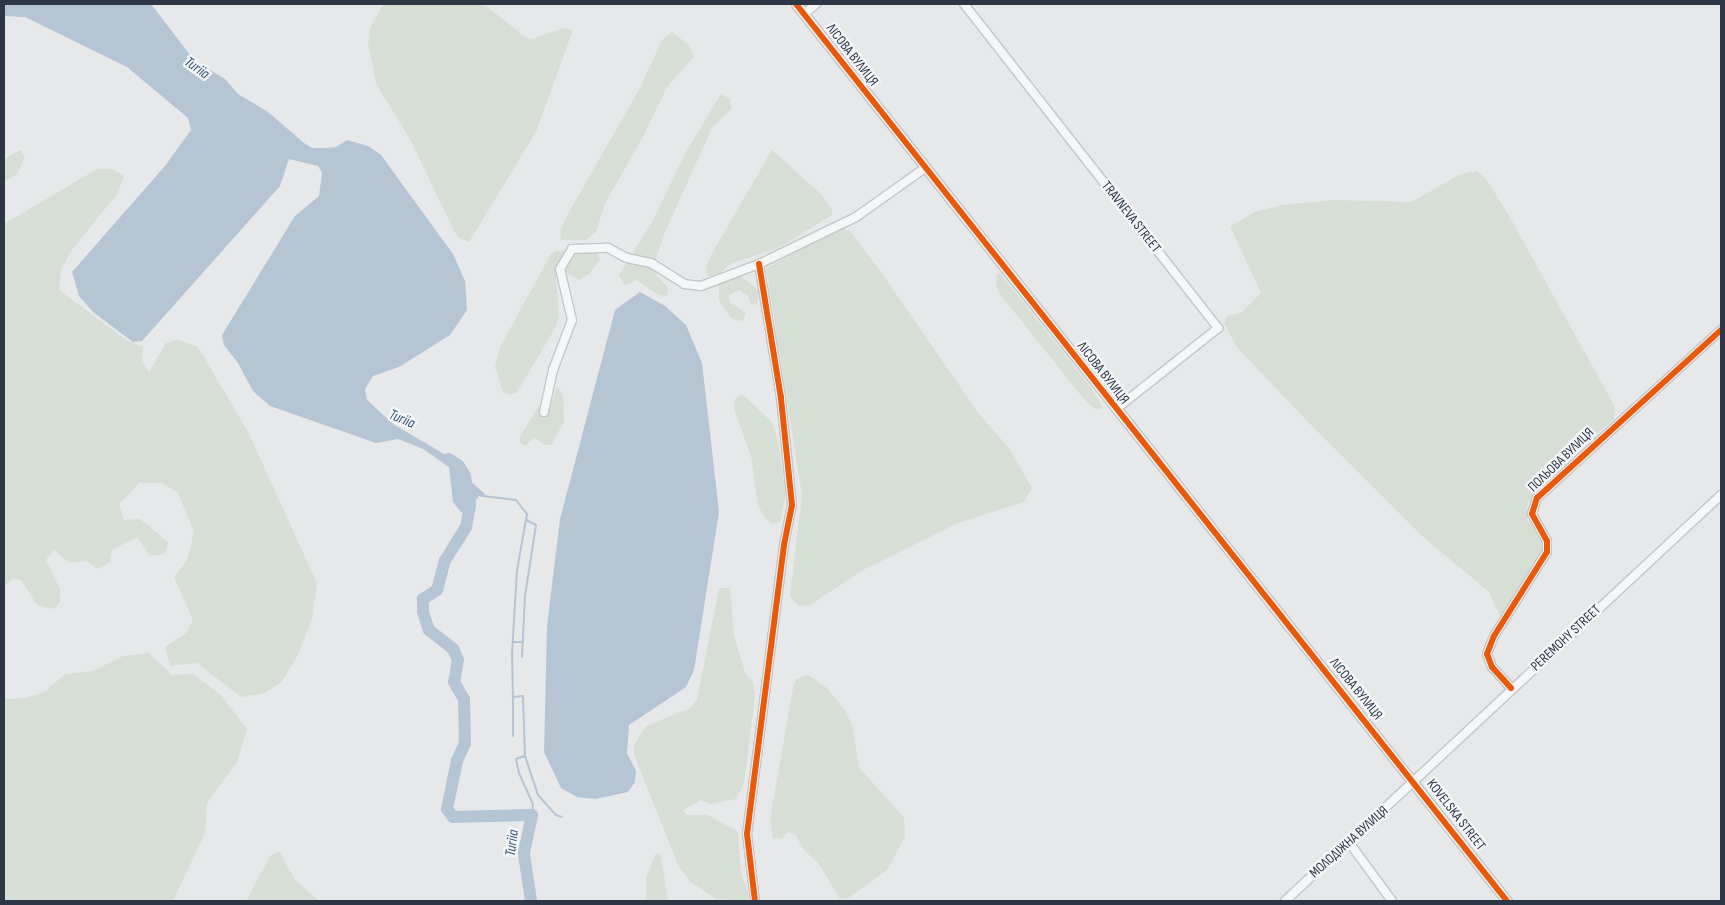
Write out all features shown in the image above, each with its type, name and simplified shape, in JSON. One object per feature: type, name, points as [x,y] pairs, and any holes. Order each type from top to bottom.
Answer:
[{"type":"street","name":"ЛІСОВА ВУЛИЦЯ","points":[[796,4],[1116,409],[1385,745]]},
{"type":"street","points":[[804,14],[816,4]]},
{"type":"street","name":"TRAVNEVA STREET","points":[[964,4],[1218,328],[1116,409]]},
{"type":"street","points":[[544,412],[553,370],[572,320],[560,269],[572,249],[608,248],[627,258],[651,263],[692,286],[701,286],[759,264],[856,217],[925,168]]},
{"type":"street","points":[[755,901],[747,834],[784,545],[792,505],[781,398],[759,264]]},
{"type":"street","name":"ПОЛЬОВА ВУЛИЦЯ","points":[[1512,688],[1492,667],[1487,654],[1494,636],[1547,552],[1546,537],[1532,514],[1537,498],[1721,330]]},
{"type":"street","name":"PEREMOHY STREET","points":[[1415,784],[1512,688],[1721,495]]},
{"type":"street","name":"KOVELSKA STREET","points":[[1385,745],[1507,901]]},
{"type":"street","name":"МОЛОДІЖНА ВУЛИЦЯ","points":[[1285,901],[1348,841],[1415,784]]},
{"type":"street","points":[[1348,841],[1392,901]]},
{"type":"shaded area","points":[[383,4],[484,4],[525,37],[533,39],[563,28],[573,30],[536,132],[469,242],[458,238],[410,139],[376,84],[368,43],[370,28]]},
{"type":"shaded area","points":[[672,32],[689,45],[694,56],[667,87],[644,135],[605,203],[596,232],[586,240],[561,240],[560,231],[569,212],[639,90],[662,40]]},
{"type":"shaded area","points":[[721,94],[730,99],[731,109],[712,128],[665,232],[652,270],[668,288],[667,296],[657,294],[637,280],[625,285],[619,275],[652,222],[687,150]]},
{"type":"shaded area","points":[[20,150],[25,157],[17,174],[4,182],[4,159]]},
{"type":"shaded area","points":[[772,150],[822,195],[832,210],[832,215],[780,247],[730,264],[717,276],[708,276],[706,267],[711,255]]},
{"type":"shaded area","points":[[97,169],[112,169],[124,176],[118,193],[71,251],[61,270],[59,290],[126,340],[143,347],[142,362],[149,372],[166,343],[178,340],[196,346],[249,434],[317,583],[312,619],[298,655],[281,683],[262,694],[241,697],[197,663],[170,666],[165,647],[186,633],[193,620],[174,577],[187,560],[194,532],[178,493],[162,483],[139,483],[119,504],[124,520],[140,519],[168,542],[165,554],[150,556],[137,537],[112,550],[110,562],[97,569],[86,561],[69,563],[54,550],[46,560],[60,589],[60,602],[54,609],[37,605],[22,581],[13,578],[4,586],[4,224]]},
{"type":"shaded area","points":[[1477,171],[1487,180],[1512,221],[1615,407],[1614,419],[1543,479],[1534,492],[1527,506],[1527,519],[1544,543],[1543,554],[1509,613],[1501,619],[1489,592],[1421,535],[1304,418],[1236,346],[1224,323],[1228,316],[1242,312],[1261,293],[1230,226],[1257,211],[1282,205],[1334,200],[1412,202],[1460,174]]},
{"type":"shaded area","points":[[840,228],[850,231],[881,272],[979,414],[1009,448],[1032,488],[1024,502],[958,523],[865,569],[808,606],[798,605],[790,596],[802,495],[766,268]]},
{"type":"shaded area","points":[[556,251],[597,252],[600,259],[589,274],[579,280],[568,273],[556,277],[559,317],[554,330],[517,392],[510,395],[503,392],[495,366],[500,347],[551,254]]},
{"type":"shaded area","points":[[735,272],[759,290],[757,305],[751,304],[748,296],[739,290],[729,295],[730,302],[746,313],[743,321],[731,319],[719,300],[719,283]]},
{"type":"shaded area","points":[[1000,273],[1092,389],[1103,408],[1096,409],[1087,403],[999,293],[996,285],[997,274]]},
{"type":"shaded area","points":[[557,387],[563,395],[564,422],[551,445],[545,445],[535,438],[525,446],[520,443],[520,437],[539,405],[544,415],[551,407]]},
{"type":"shaded area","points":[[742,394],[772,422],[778,441],[786,494],[780,522],[772,523],[766,519],[758,506],[751,456],[734,409],[735,399]]},
{"type":"shaded area","points":[[719,588],[730,588],[734,636],[746,675],[753,682],[755,696],[744,783],[736,799],[710,804],[701,800],[683,810],[686,815],[708,815],[738,832],[741,873],[749,896],[747,901],[716,899],[692,883],[679,867],[634,755],[634,745],[646,726],[690,708],[697,700]]},
{"type":"shaded area","points":[[149,653],[172,675],[193,674],[221,695],[247,729],[237,762],[207,803],[205,833],[173,901],[4,901],[4,699],[26,698],[46,691],[65,674],[93,671],[123,656]]},
{"type":"shaded area","points":[[808,675],[827,688],[844,709],[853,727],[859,767],[904,818],[905,837],[887,870],[848,898],[840,899],[819,864],[804,850],[795,834],[787,832],[782,839],[773,838],[770,819],[793,688],[796,679]]},
{"type":"shaded area","points":[[279,851],[295,880],[319,901],[246,901],[270,856]]},
{"type":"shaded area","points":[[656,853],[661,855],[668,901],[646,901],[646,877]]},
{"type":"water","points":[[4,4],[151,4],[194,60],[225,79],[238,94],[268,112],[304,143],[312,148],[326,148],[336,147],[347,140],[368,146],[381,155],[453,254],[465,281],[467,310],[450,335],[399,367],[373,376],[365,389],[367,400],[393,424],[456,461],[462,474],[485,494],[484,497],[479,496],[467,512],[461,512],[453,502],[449,467],[423,449],[398,439],[376,443],[270,406],[253,391],[238,363],[224,345],[222,335],[295,216],[319,196],[322,173],[318,166],[289,159],[280,186],[142,341],[133,342],[93,312],[79,296],[72,272],[165,166],[191,130],[188,118],[127,67],[25,17],[4,16]]},
{"type":"water","points":[[640,292],[665,306],[686,325],[702,363],[719,512],[694,670],[686,687],[629,725],[627,753],[636,771],[635,782],[628,792],[595,799],[577,797],[561,788],[544,752],[547,626],[560,519],[615,310]]},
{"type":"waterway","name":"Turiia","points":[[448,459],[458,465],[465,476],[470,505],[466,527],[445,560],[437,590],[423,599],[423,612],[429,630],[453,649],[458,660],[454,682],[464,699],[465,743],[457,761],[447,809],[453,817],[532,815],[524,854],[531,901]]},
{"type":"waterway","points":[[483,496],[516,500],[527,514],[517,570],[512,653],[513,697],[523,696],[525,756],[516,759],[519,773],[533,804],[532,815]]},
{"type":"waterway","points":[[522,657],[525,596],[536,525],[526,520]]},
{"type":"waterway","points":[[513,642],[523,642]]},
{"type":"waterway","points":[[513,697],[513,736]]},
{"type":"waterway","points":[[525,756],[538,795],[556,815],[562,817]]},
{"type":"cycle path","points":[[796,4],[1507,901]]},
{"type":"cycle path","points":[[755,901],[747,834],[784,545],[792,505],[781,398],[759,264]]},
{"type":"cycle path","points":[[1511,688],[1492,667],[1487,654],[1494,636],[1547,552],[1547,541],[1532,514],[1537,498],[1721,330]]}]
